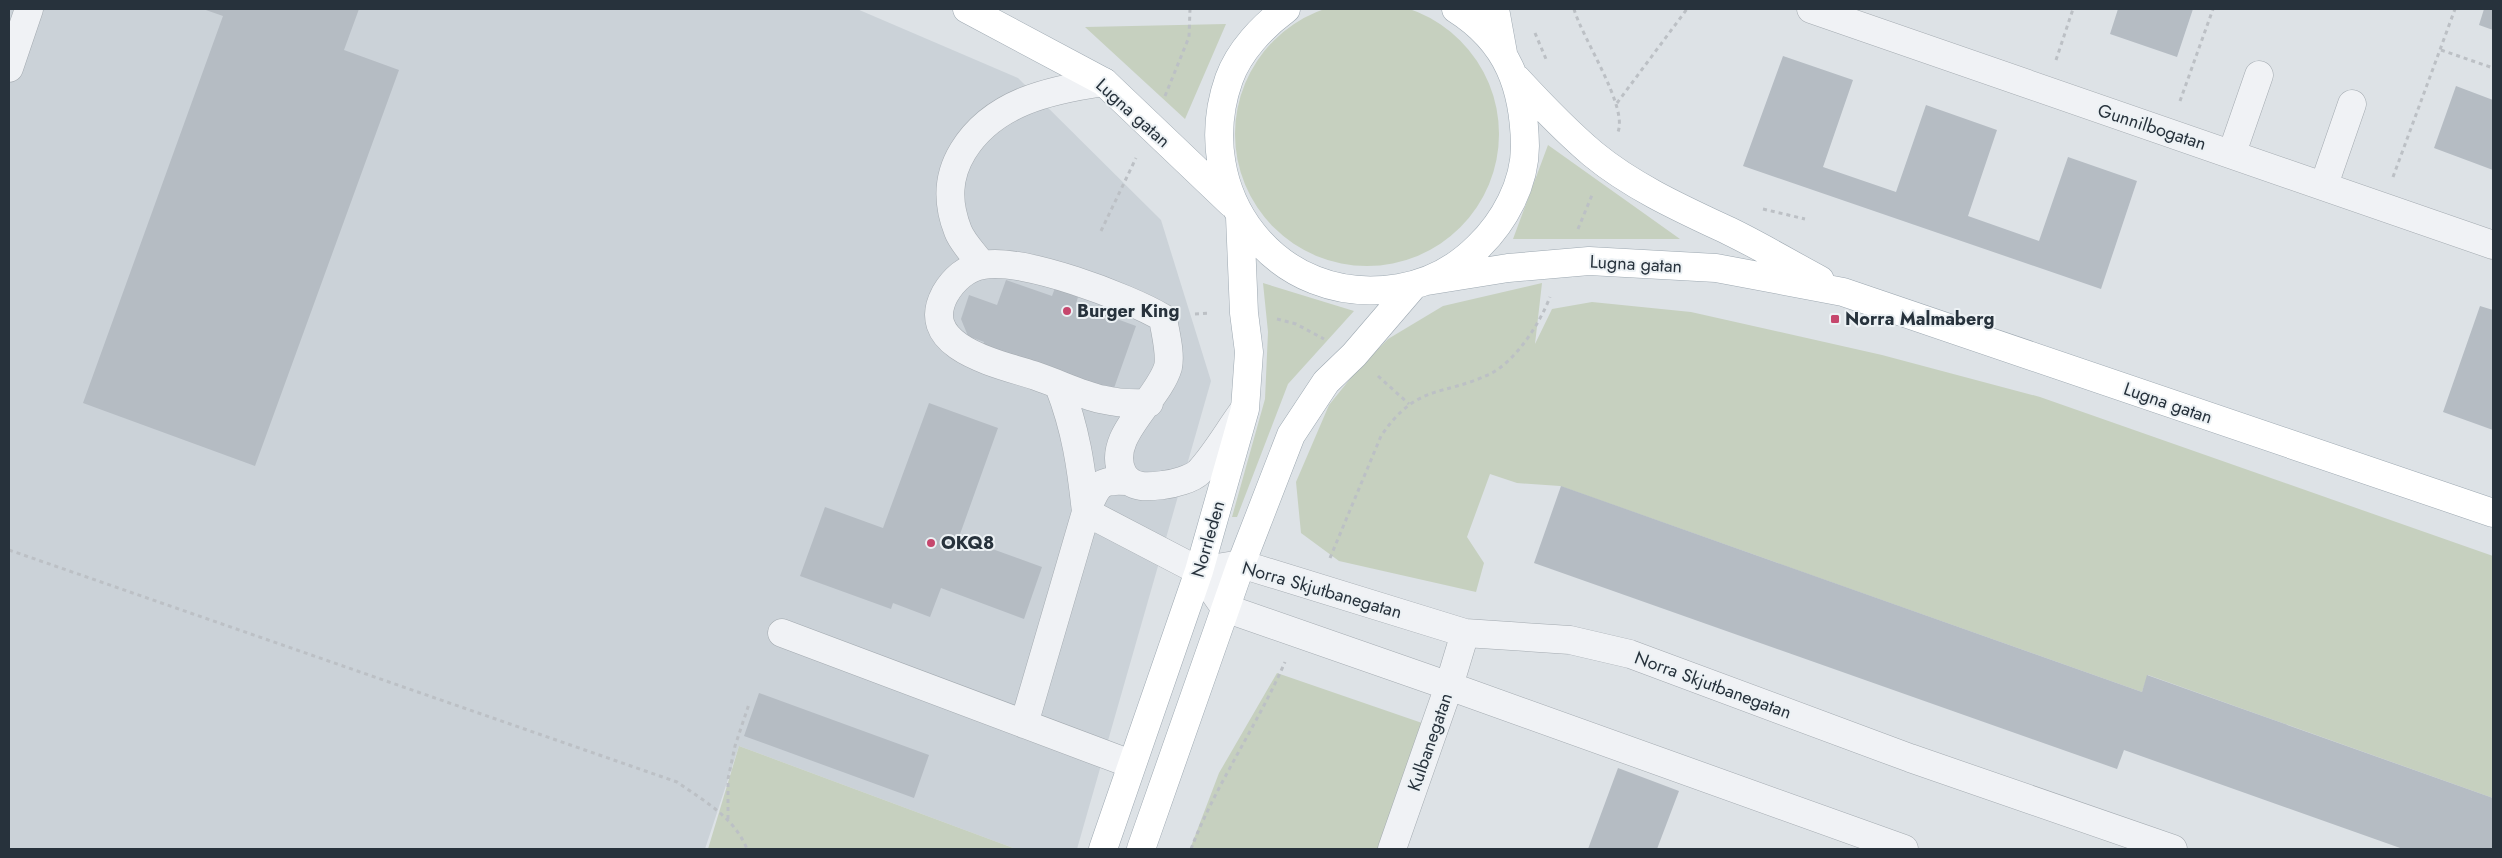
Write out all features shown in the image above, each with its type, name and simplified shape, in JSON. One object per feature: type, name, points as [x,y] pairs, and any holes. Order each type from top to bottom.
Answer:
[{"type":"main road","name":"Lugna gatan","points":[[967,9],[1104,82],[1237,211],[1260,243],[1286,265],[1315,280],[1347,289],[1381,291],[1508,268],[1590,261],[1716,268],[1843,292],[2493,513]]},
{"type":"main road","points":[[1237,211],[1220,164],[1219,120],[1230,77],[1252,39],[1286,9]]},
{"type":"main road","name":"Lugna gatan","points":[[1456,9],[1474,20],[1550,115],[1605,163],[1632,181],[1702,220],[1729,231],[1843,292]]},
{"type":"main road","points":[[1420,283],[1464,261],[1493,232],[1514,197],[1525,156],[1525,115],[1509,65],[1495,9]]},
{"type":"main road","name":"Norrleden","points":[[1103,849],[1199,571],[1245,409],[1249,352],[1244,312],[1237,211]]},
{"type":"main road","name":"Norrleden","points":[[1142,849],[1225,608],[1290,435],[1326,382],[1354,355],[1420,283]]},
{"type":"street","points":[[9,68],[29,9]]},
{"type":"street","name":"Gunnilbogatan","points":[[1811,9],[2493,245]]},
{"type":"street","points":[[2232,154],[2259,75]]},
{"type":"street","points":[[982,265],[958,233],[949,199],[953,166],[974,134],[998,114],[1021,102],[1061,89],[1104,82]]},
{"type":"street","points":[[2324,185],[2352,104]]},
{"type":"street","points":[[1127,481],[1118,464],[1119,446],[1131,425],[1148,403],[1161,384],[1168,364],[1163,318],[1140,304],[1059,276],[1010,263],[982,265],[960,275],[945,294],[939,320],[943,333],[956,345],[990,362],[1084,396],[1125,404],[1148,403]]},
{"type":"street","points":[[1059,386],[1070,414],[1079,448],[1086,512]]},
{"type":"street","points":[[1024,724],[1086,512],[1096,488],[1110,480],[1127,481],[1142,487],[1170,485],[1198,473],[1245,409]]},
{"type":"street","points":[[1086,512],[1199,571],[1225,608],[1904,849]]},
{"type":"street","name":"Norra Skjutbanegatan","points":[[1199,571],[1241,564],[1465,633],[1570,640],[1630,654],[1910,758],[2173,849]]},
{"type":"street","points":[[782,633],[1132,764]]},
{"type":"street","name":"Kulbanegatan","points":[[1392,849],[1449,686],[1465,633]]},
{"type":"path","points":[[1574,9],[1579,27],[1617,103],[1687,9]]},
{"type":"path","points":[[2045,91],[2073,9]]},
{"type":"path","points":[[2169,132],[2214,9]]},
{"type":"path","points":[[2382,206],[2455,9]]},
{"type":"path","points":[[1534,31],[1548,62]]},
{"type":"path","points":[[2440,50],[2493,68]]},
{"type":"path","points":[[1318,587],[1381,436],[1391,421],[1409,404],[1420,397],[1492,373],[1524,346],[1547,304],[1605,163]]},
{"type":"path","points":[[1757,208],[1805,219]]},
{"type":"path","points":[[1163,318],[1244,312],[1296,324],[1354,355],[1409,404]]},
{"type":"path","points":[[9,550],[677,782],[728,819],[741,836],[746,849]]},
{"type":"path","points":[[1191,849],[1199,829],[1247,734],[1272,692],[1297,634]]},
{"type":"path","points":[[728,819],[728,779],[734,746],[749,704]]},
{"type":"shaded area","points":[[9,9],[857,9],[1018,78],[1161,220],[1211,381],[1077,849],[1016,849],[739,746],[705,849],[9,849]]},
{"type":"green space","points":[[1354,2],[1380,2],[1405,7],[1429,17],[1461,40],[1477,61],[1489,83],[1497,108],[1499,134],[1497,160],[1489,185],[1477,207],[1461,228],[1429,251],[1405,261],[1380,266],[1354,266],[1329,261],[1305,251],[1273,228],[1250,196],[1240,172],[1235,147],[1235,121],[1240,96],[1250,72],[1273,40],[1305,17],[1329,7]]},
{"type":"green space","points":[[1226,24],[1185,119],[1085,27]]},
{"type":"green space","points":[[1548,145],[1680,239],[1513,239]]},
{"type":"green space","points":[[1263,283],[1354,311],[1288,384],[1237,517],[1232,517],[1265,399],[1268,332]]},
{"type":"green space","points":[[1542,283],[1535,344],[1552,309],[1592,302],[1691,312],[1882,355],[2040,397],[2493,556],[2493,798],[2148,675],[2142,692],[1560,486],[1517,483],[1490,474],[1467,537],[1484,563],[1476,592],[1339,561],[1301,533],[1296,482],[1329,405],[1358,369],[1388,339],[1443,306]]},
{"type":"green space","points":[[1277,673],[1425,724],[1387,849],[1190,849],[1219,773]]},
{"type":"green space","points":[[739,746],[1016,849],[708,849]]},
{"type":"building","points":[[203,9],[359,9],[344,50],[399,70],[255,466],[83,403],[223,16]]},
{"type":"building","points":[[2118,9],[2193,9],[2177,57],[2110,34]]},
{"type":"building","points":[[2484,9],[2493,9],[2493,30],[2479,25]]},
{"type":"building","points":[[1783,56],[1853,80],[1823,167],[1896,192],[1926,105],[1997,130],[1968,216],[2039,241],[2068,157],[2137,181],[2101,289],[1743,166]]},
{"type":"building","points":[[2456,86],[2493,100],[2493,170],[2434,148]]},
{"type":"building","points":[[1006,280],[1052,296],[1055,288],[1078,297],[1076,304],[1136,326],[1113,391],[983,345],[984,342],[968,336],[961,319],[969,295],[997,305]]},
{"type":"building","points":[[2480,306],[2493,310],[2493,430],[2443,412]]},
{"type":"building","points":[[929,403],[998,428],[959,537],[1042,567],[1024,619],[941,588],[930,617],[893,603],[891,609],[800,576],[825,507],[883,528]]},
{"type":"building","points":[[1561,486],[2142,692],[2147,675],[2493,798],[2493,849],[2403,849],[2124,750],[2117,769],[1534,563]]},
{"type":"building","points":[[759,693],[929,755],[914,798],[744,736]]},
{"type":"building","points":[[1618,768],[1679,791],[1657,849],[1588,849]]},
{"type":"place","name":"Burger King","points":[[1067,311]]},
{"type":"place","name":"Norra Malmaberg","points":[[1835,319]]},
{"type":"place","name":"OKQ8","points":[[931,543]]}]
